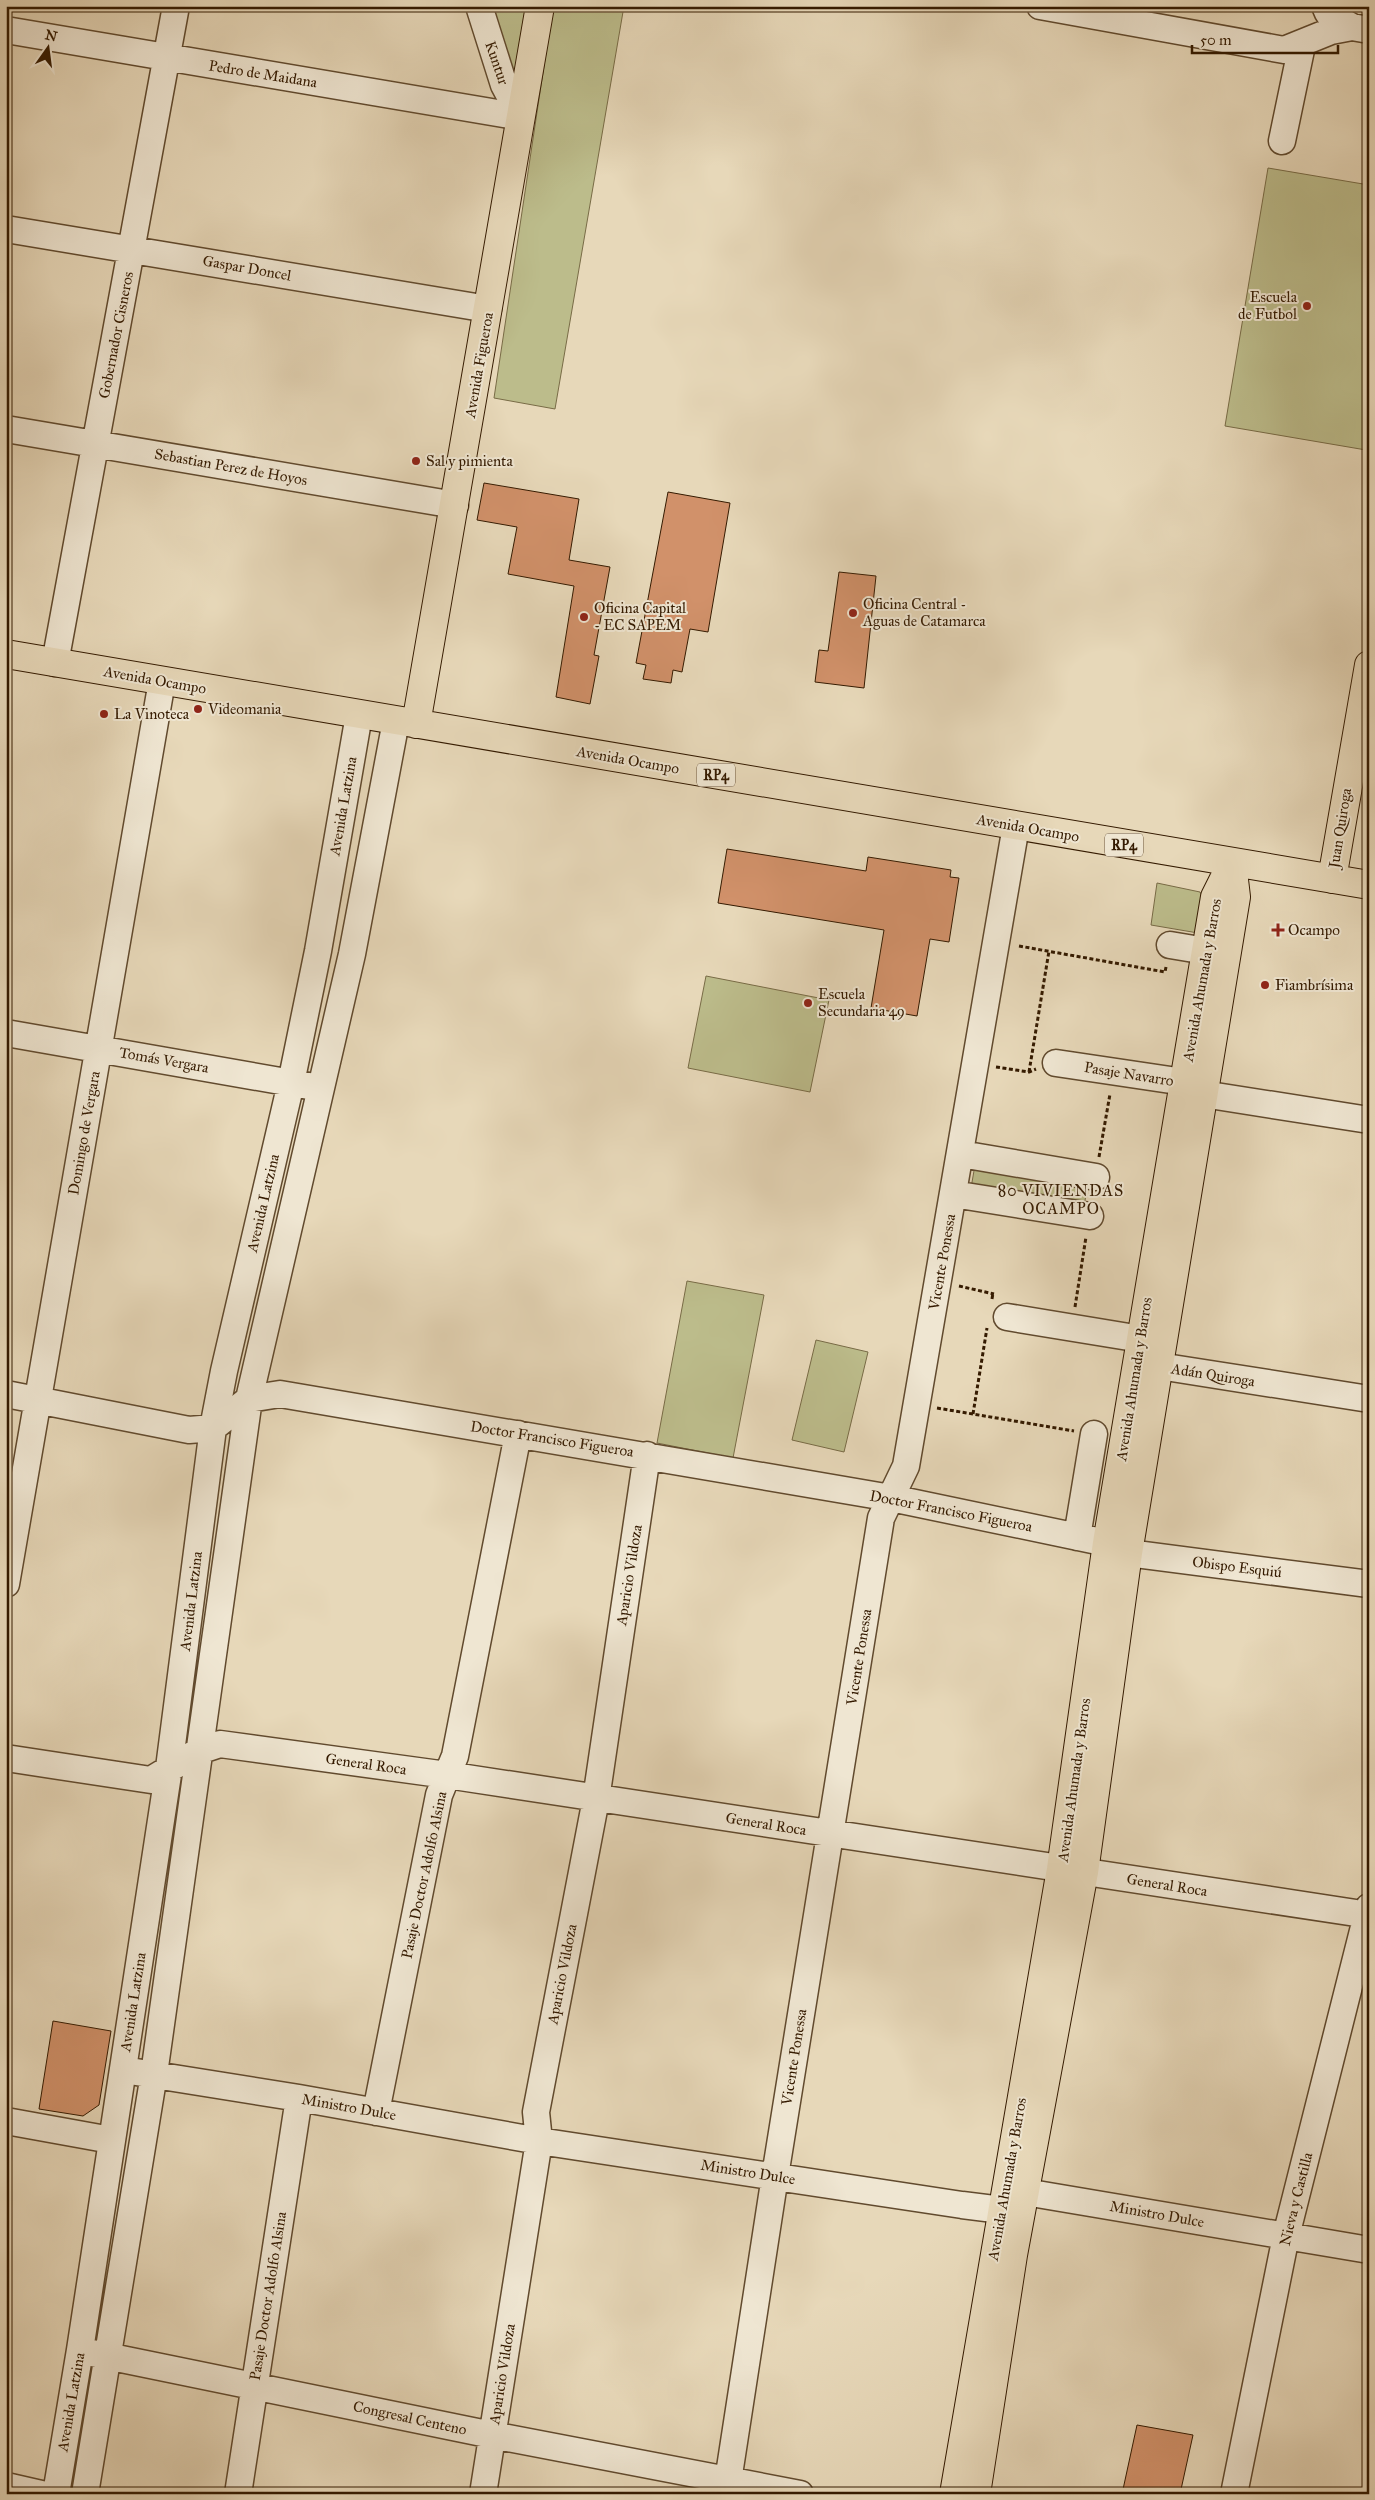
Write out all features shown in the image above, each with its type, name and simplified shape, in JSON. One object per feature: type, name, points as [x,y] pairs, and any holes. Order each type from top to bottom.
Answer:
[{"type":"main road","name":"Avenida Figueroa","points":[[406,722],[455,505],[540,6]]},
{"type":"main road","name":"Avenida Ocampo","points":[[6,654],[1369,886]]},
{"type":"main road","name":"Juan Quiroga","points":[[1332,879],[1368,663]]},
{"type":"main road","name":"Avenida Ahumada y Barros","points":[[1117,1548],[1159,1366],[1194,1088],[1206,951],[1215,897],[1232,863]]},
{"type":"main road","name":"Avenida Ahumada y Barros","points":[[976,2494],[1025,2192],[1073,1871],[1117,1548],[1141,1339],[1236,897],[1232,863]]},
{"type":"main road","name":"Avenida Ahumada y Barros","points":[[954,2494],[1002,2210],[1073,1871]]},
{"type":"street","name":"Gobernador Cisneros","points":[[55,663],[176,6]]},
{"type":"street","name":"Kuntur","points":[[479,6],[504,84],[521,117]]},
{"type":"street","points":[[1040,6],[1126,14],[1267,48],[1284,50],[1331,31],[1360,28]]},
{"type":"street","points":[[1282,141],[1316,6]]},
{"type":"street","points":[[1325,6],[1328,13],[1360,28]]},
{"type":"street","name":"Pedro de Maidana","points":[[6,30],[521,117]]},
{"type":"street","name":"Gaspar Doncel","points":[[6,229],[488,309]]},
{"type":"street","name":"Sebastian Perez de Hoyos","points":[[6,429],[455,505]]},
{"type":"street","name":"Domingo de Vergara","points":[[6,1584],[162,681]]},
{"type":"street","name":"Avenida Latzina","points":[[56,2494],[80,2350],[169,1768],[213,1428],[224,1371],[292,1084],[318,951],[359,715]]},
{"type":"street","name":"Avenida Latzina","points":[[85,2494],[154,2074],[249,1399],[406,722]]},
{"type":"street","name":"Vicente Ponessa","points":[[728,2487],[775,2176],[881,1518],[906,1466],[939,1283],[1016,826]]},
{"type":"street","points":[[1170,945],[1206,951]]},
{"type":"street","name":"Tomás Vergara","points":[[6,1033],[322,1088]]},
{"type":"street","name":"Pasaje Navarro","points":[[1056,1063],[1369,1120]]},
{"type":"street","points":[[961,1154],[1096,1177]]},
{"type":"street","points":[[953,1194],[1090,1216]]},
{"type":"street","points":[[996,1313],[1141,1339]]},
{"type":"street","name":"Adán Quiroga","points":[[1141,1339],[1159,1366],[1369,1399]]},
{"type":"street","points":[[6,1394],[189,1430],[213,1428]]},
{"type":"street","name":"Doctor Francisco Figueroa","points":[[213,1428],[249,1399],[280,1394],[647,1455],[890,1498],[1077,1536],[1117,1548]]},
{"type":"street","name":"Pasaje Doctor Adolfo Alsina","points":[[376,2112],[439,1795],[455,1756],[518,1434]]},
{"type":"street","points":[[1077,1536],[1094,1434]]},
{"type":"street","name":"Aparicio Vildoza","points":[[483,2494],[539,2141],[536,2112],[596,1799],[647,1455]]},
{"type":"street","name":"Obispo Esquiú","points":[[1117,1548],[1369,1584]]},
{"type":"street","name":"General Roca","points":[[6,1758],[151,1780],[199,1751],[220,1744],[447,1775],[1073,1871],[1368,1912]]},
{"type":"street","name":"Nieva y Castilla","points":[[1234,2494],[1286,2236],[1368,1912]]},
{"type":"street","name":"Ministro Dulce","points":[[122,2070],[299,2098],[539,2141],[1002,2210]]},
{"type":"street","name":"Pasaje Doctor Adolfo Alsina","points":[[238,2494],[299,2098]]},
{"type":"street","points":[[6,2121],[111,2140]]},
{"type":"street","points":[[1002,2210],[1025,2192]]},
{"type":"street","name":"Ministro Dulce","points":[[1025,2192],[1369,2250]]},
{"type":"street","name":"Congresal Centeno","points":[[80,2350],[492,2435],[728,2487],[800,2494]]},
{"type":"street","points":[[6,2486],[41,2494]]},
{"type":"path","points":[[996,942],[1165,972],[1170,945]]},
{"type":"path","points":[[1029,1072],[1049,951]]},
{"type":"path","points":[[975,1064],[1029,1072],[1056,1063]]},
{"type":"path","points":[[939,1283],[993,1293]]},
{"type":"path","points":[[973,1414],[996,1313],[993,1293]]},
{"type":"path","points":[[993,1293],[996,1313]]},
{"type":"path","points":[[917,1404],[1094,1434]]},
{"type":"green space","points":[[491,6],[526,6],[514,78]]},
{"type":"green space","points":[[553,6],[624,6],[555,409],[494,398]]},
{"type":"green space","name":"Escuela de Futbol","points":[[1268,168],[1369,185],[1369,432],[1366,450],[1225,426]]},
{"type":"green space","points":[[1157,883],[1200,892],[1204,901],[1198,933],[1151,925]]},
{"type":"green space","points":[[706,976],[829,1000],[810,1092],[688,1068]]},
{"type":"green space","points":[[975,1165],[1088,1184],[1084,1206],[971,1188]]},
{"type":"green space","points":[[687,1281],[764,1295],[733,1458],[657,1443]]},
{"type":"green space","points":[[816,1340],[868,1352],[844,1452],[792,1440]]},
{"type":"building","points":[[484,483],[579,499],[569,560],[610,567],[594,655],[599,656],[590,704],[556,697],[574,586],[508,574],[517,527],[477,520]]},
{"type":"building","points":[[668,492],[730,503],[708,632],[690,629],[682,672],[673,670],[671,683],[643,679],[646,665],[636,663]]},
{"type":"building","name":"Oficina Central - Aguas de Catamarca","points":[[839,572],[876,576],[864,688],[815,682],[819,650],[828,651]]},
{"type":"building","points":[[727,849],[866,871],[868,857],[951,870],[950,877],[959,878],[949,942],[930,939],[917,1016],[871,1008],[884,930],[718,903]]},
{"type":"building","points":[[53,2021],[111,2031],[99,2105],[83,2116],[39,2109]]},
{"type":"building","points":[[1137,2425],[1193,2435],[1180,2494],[1122,2494]]},
{"type":"place","name":"Escuela de Futbol","points":[[1307,306]]},
{"type":"place","name":"Sal y pimienta","points":[[416,461]]},
{"type":"place","name":"Oficina Central - Aguas de Catamarca","points":[[853,613]]},
{"type":"place","name":"Oficina Capital - EC SAPEM","points":[[584,617]]},
{"type":"place","name":"Videomania","points":[[198,709]]},
{"type":"place","name":"La Vinoteca","points":[[104,714]]},
{"type":"place","name":"Ocampo","points":[[1278,930]]},
{"type":"place","name":"Fiambrísima","points":[[1265,985]]},
{"type":"place","name":"Escuela Secundaria 49","points":[[808,1003]]},
{"type":"district","name":"80 VIVIENDAS OCAMPO","points":[[1061,1199]]}]
